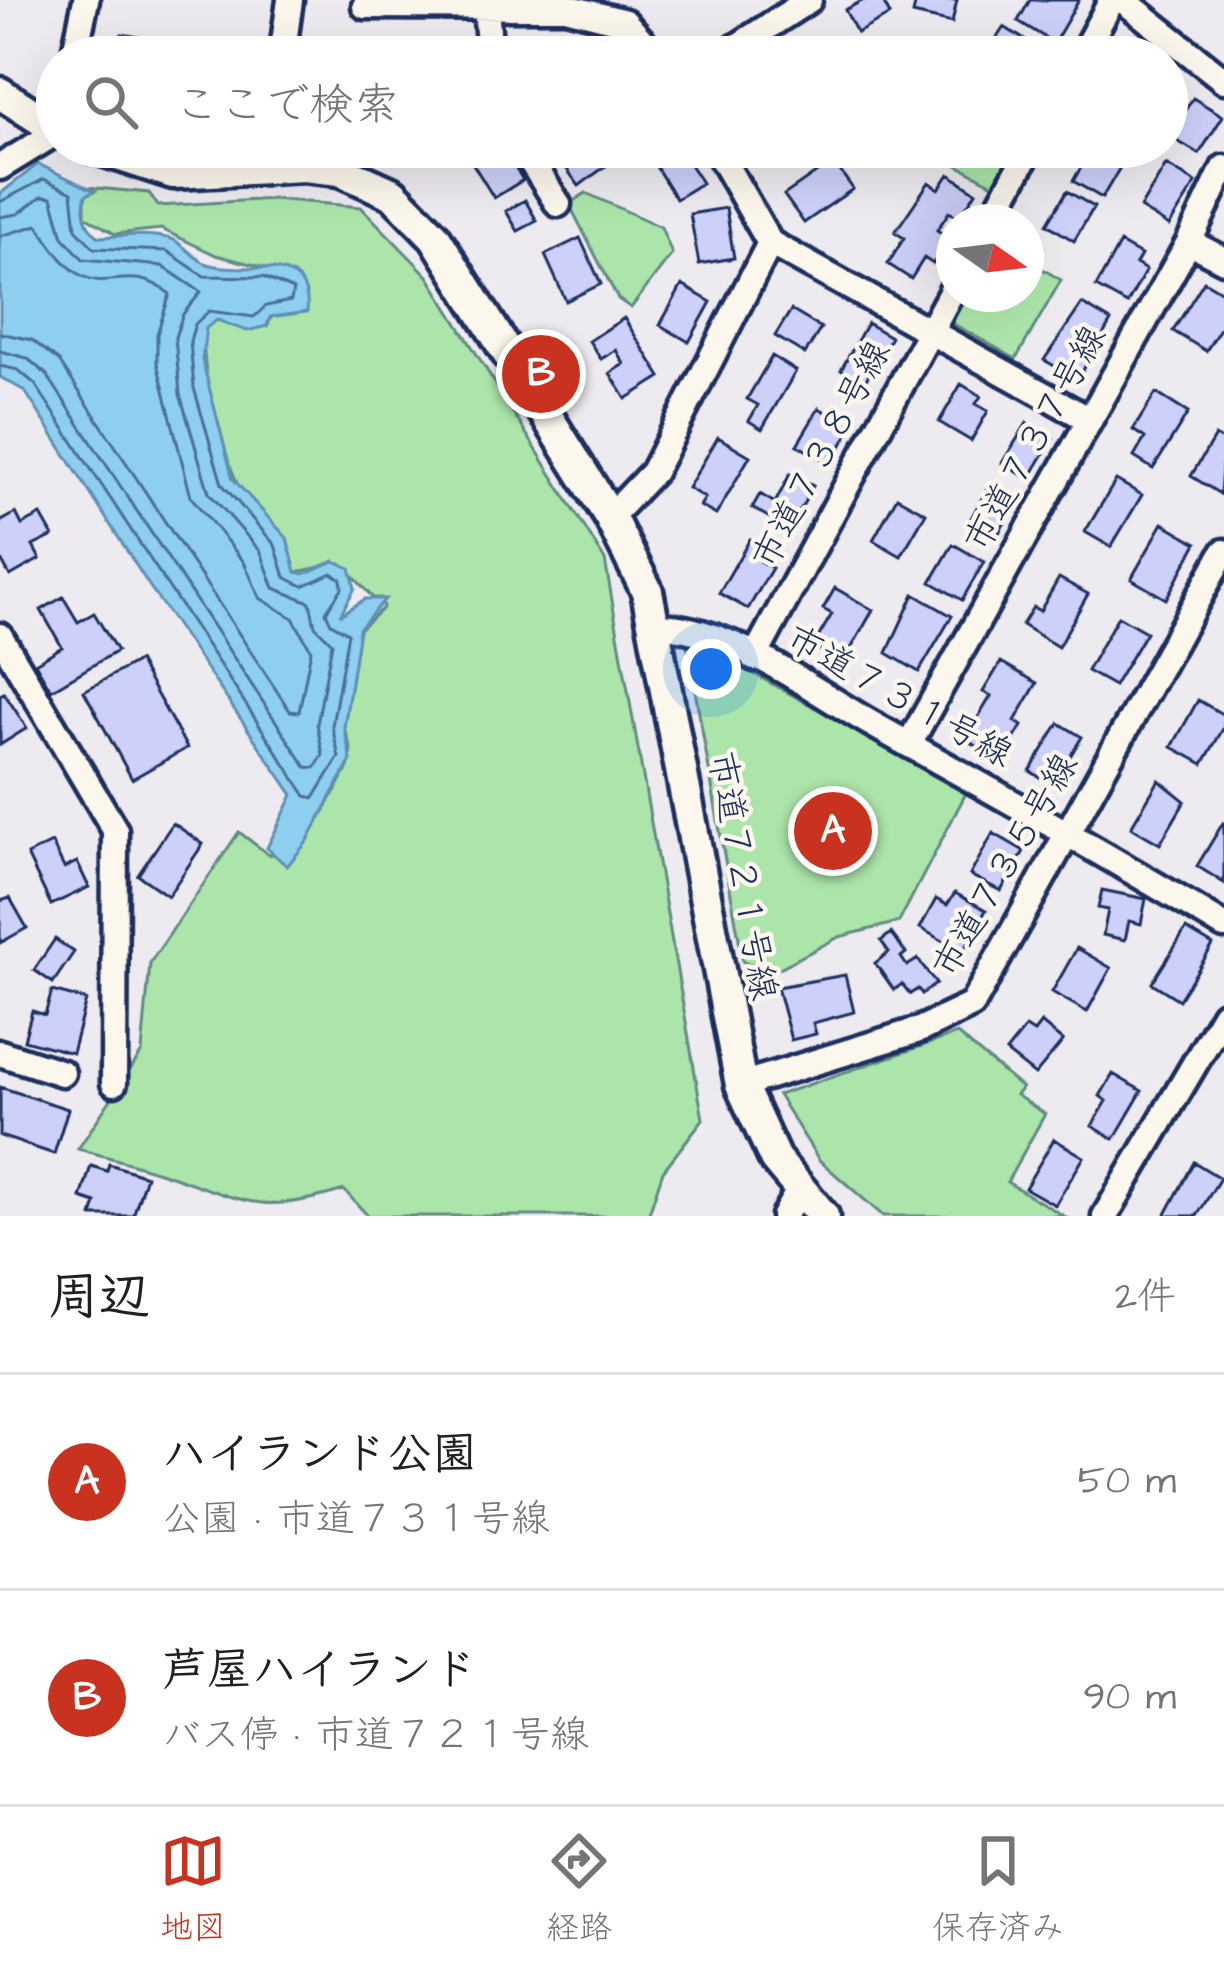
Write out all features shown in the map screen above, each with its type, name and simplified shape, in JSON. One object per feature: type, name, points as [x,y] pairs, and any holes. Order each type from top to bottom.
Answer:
[{"type":"street","points":[[78,36],[86,0]]},
{"type":"street","points":[[285,36],[290,0]]},
{"type":"street","points":[[753,36],[808,0]]},
{"type":"street","points":[[1092,36],[1112,0]]},
{"type":"street","points":[[1123,0],[1168,36]]},
{"type":"street","points":[[364,6],[566,7],[625,22],[637,36]]},
{"type":"street","points":[[486,7],[488,36]]},
{"type":"street","points":[[1188,51],[1224,80]]},
{"type":"street","points":[[0,93],[36,117]]},
{"type":"street","points":[[0,167],[36,142]]},
{"type":"street","name":"市道７２１号線","points":[[158,168],[173,173],[205,168]]},
{"type":"street","name":"市道７２１号線","points":[[330,168],[368,179],[435,237],[610,517],[647,591],[741,1085],[791,1203],[823,1216]]},
{"type":"street","points":[[535,168],[558,204]]},
{"type":"street","points":[[727,168],[770,244],[1088,419]]},
{"type":"street","points":[[1000,204],[1020,168]]},
{"type":"street","name":"市道７３７号線","points":[[908,744],[1189,242],[1224,168]]},
{"type":"street","points":[[1189,242],[1224,260]]},
{"type":"street","points":[[610,517],[652,472],[770,244]]},
{"type":"street","name":"市道７３８号線","points":[[754,658],[940,312]]},
{"type":"street","name":"市道７３５号線","points":[[741,1085],[919,1030],[972,1005],[1224,552]]},
{"type":"street","name":"市道７３１号線","points":[[656,626],[688,626],[754,658],[1069,832],[1224,926]]},
{"type":"street","points":[[0,636],[115,830],[114,1083]]},
{"type":"street","points":[[1105,1216],[1220,1031]]},
{"type":"street","points":[[0,1053],[62,1073]]},
{"type":"green space","points":[[963,168],[1004,168],[995,185]]},
{"type":"green space","points":[[86,187],[149,193],[158,206],[273,199],[361,207],[428,276],[605,560],[703,1119],[663,1171],[648,1216],[368,1216],[344,1190],[292,1202],[253,1202],[78,1149],[142,1052],[150,963],[239,832],[269,855],[307,842],[348,768],[351,749],[344,727],[359,629],[383,608],[381,598],[373,598],[341,563],[296,572],[284,537],[252,511],[223,445],[205,366],[206,327],[217,320],[267,326],[293,275],[216,255],[161,229],[115,234],[85,216],[85,194],[94,191]]},
{"type":"green space","points":[[586,193],[661,227],[672,254],[631,308],[618,299],[569,204]]},
{"type":"green space","points":[[1044,270],[1061,280],[1044,310]]},
{"type":"green space","points":[[955,312],[1043,312],[1016,359],[950,322]]},
{"type":"green space","points":[[687,645],[705,647],[967,791],[899,922],[839,937],[770,973],[743,962]]},
{"type":"green space","points":[[957,1034],[1022,1088],[1016,1095],[1045,1114],[1007,1182],[1064,1216],[883,1216],[819,1160],[778,1095]]},
{"type":"water","points":[[36,166],[46,168],[95,191],[86,195],[84,212],[99,237],[166,238],[205,263],[286,272],[306,292],[307,312],[270,317],[267,326],[247,331],[217,320],[206,328],[202,360],[233,479],[287,538],[296,572],[304,574],[334,561],[350,568],[355,588],[340,615],[365,599],[385,599],[359,629],[344,727],[351,760],[307,842],[287,866],[267,848],[293,795],[148,584],[25,391],[0,377],[0,194]]},
{"type":"building","points":[[864,0],[882,0],[890,15],[857,33],[845,10]]},
{"type":"building","points":[[916,0],[957,0],[952,23],[913,14]]},
{"type":"building","points":[[1030,0],[1079,0],[1058,36],[1043,36],[1018,21]]},
{"type":"building","points":[[1004,27],[1019,36],[998,36]]},
{"type":"building","points":[[1193,98],[1223,116],[1199,154],[1188,147],[1188,106]]},
{"type":"building","points":[[475,168],[515,168],[523,180],[494,198]]},
{"type":"building","points":[[566,168],[603,168],[579,186]]},
{"type":"building","points":[[657,168],[692,168],[702,183],[676,199]]},
{"type":"building","points":[[823,168],[838,168],[853,189],[804,223],[784,195]]},
{"type":"building","points":[[1081,168],[1120,168],[1102,198],[1073,181]]},
{"type":"building","points":[[1164,168],[1196,183],[1169,226],[1140,208]]},
{"type":"building","points":[[949,174],[976,192],[968,204],[936,204],[936,260],[933,264],[924,258],[911,279],[888,264],[904,238],[895,232],[929,182],[939,189]]},
{"type":"building","points":[[1067,191],[1094,207],[1074,241],[1047,224]]},
{"type":"building","points":[[525,200],[537,221],[518,231],[506,211]]},
{"type":"building","points":[[726,208],[734,258],[699,264],[690,214]]},
{"type":"building","points":[[580,238],[601,284],[566,301],[545,255]]},
{"type":"building","points":[[1120,243],[1141,255],[1136,264],[1146,270],[1127,304],[1096,287]]},
{"type":"building","points":[[1204,281],[1224,293],[1224,322],[1206,351],[1173,331]]},
{"type":"building","points":[[682,285],[711,302],[689,342],[660,325]]},
{"type":"building","points":[[1082,304],[1111,321],[1078,379],[1044,360]]},
{"type":"building","points":[[791,310],[821,328],[805,354],[775,336]]},
{"type":"building","points":[[624,318],[661,377],[626,399],[610,373],[624,364],[616,350],[601,359],[589,341]]},
{"type":"building","points":[[867,323],[891,337],[864,383],[841,370]]},
{"type":"building","points":[[772,356],[796,371],[762,429],[749,421],[758,405],[747,399]]},
{"type":"building","points":[[961,384],[981,396],[976,404],[988,411],[971,441],[939,422]]},
{"type":"building","points":[[1156,393],[1188,413],[1153,469],[1134,457],[1145,438],[1133,430]]},
{"type":"building","points":[[819,408],[852,427],[831,464],[797,445]]},
{"type":"building","points":[[1027,423],[1053,438],[1029,479],[1002,463]]},
{"type":"building","points":[[1215,436],[1224,441],[1220,494],[1191,476]]},
{"type":"building","points":[[718,437],[750,456],[716,515],[700,506],[705,498],[688,488]]},
{"type":"building","points":[[790,474],[813,486],[790,529],[752,508],[760,494],[775,503]]},
{"type":"building","points":[[1116,480],[1142,495],[1111,547],[1085,532]]},
{"type":"building","points":[[988,487],[1016,503],[996,538],[969,522]]},
{"type":"building","points":[[897,497],[926,513],[901,556],[873,540]]},
{"type":"building","points":[[16,513],[22,525],[41,515],[53,536],[33,546],[40,559],[10,576],[0,558],[0,522]]},
{"type":"building","points":[[1163,523],[1197,543],[1166,599],[1131,579]]},
{"type":"building","points":[[750,539],[768,549],[761,562],[772,568],[748,609],[719,593]]},
{"type":"building","points":[[953,544],[984,562],[962,600],[931,582]]},
{"type":"building","points":[[1059,578],[1088,594],[1058,647],[1022,625],[1033,607],[1040,611]]},
{"type":"building","points":[[835,588],[873,610],[843,663],[813,646],[832,614],[823,609]]},
{"type":"building","points":[[914,594],[952,616],[919,672],[887,653]]},
{"type":"building","points":[[63,597],[78,622],[94,613],[117,651],[51,690],[35,663],[62,647],[41,610]]},
{"type":"building","points":[[1118,616],[1146,632],[1114,686],[1087,671]]},
{"type":"building","points":[[138,661],[187,748],[132,779],[84,691]]},
{"type":"building","points":[[1001,662],[1037,683],[1015,721],[1022,726],[1001,761],[965,739],[991,696],[983,692]]},
{"type":"building","points":[[4,693],[27,728],[0,745],[0,695]]},
{"type":"building","points":[[1198,700],[1224,715],[1224,727],[1203,764],[1172,747]]},
{"type":"building","points":[[1059,723],[1082,737],[1052,785],[1030,771]]},
{"type":"building","points":[[1159,780],[1185,801],[1160,844],[1131,827]]},
{"type":"building","points":[[173,823],[203,844],[168,896],[138,875]]},
{"type":"building","points":[[1224,824],[1224,883],[1197,866]]},
{"type":"building","points":[[993,833],[1024,851],[1001,891],[970,875]]},
{"type":"building","points":[[52,843],[64,868],[77,862],[89,887],[51,905],[27,855]]},
{"type":"building","points":[[1102,890],[1146,899],[1141,924],[1129,921],[1125,940],[1103,935],[1108,910],[1098,908]]},
{"type":"building","points":[[955,893],[986,910],[963,952],[920,928],[936,899],[947,905]]},
{"type":"building","points":[[10,898],[27,928],[0,943],[0,901]]},
{"type":"building","points":[[1186,929],[1213,945],[1179,1000],[1152,983]]},
{"type":"building","points":[[891,933],[906,953],[901,957],[907,966],[918,959],[936,984],[922,994],[918,989],[910,994],[902,984],[894,990],[875,963],[889,952],[881,941]]},
{"type":"building","points":[[55,939],[74,952],[53,983],[34,970]]},
{"type":"building","points":[[1077,948],[1111,968],[1087,1012],[1052,992]]},
{"type":"building","points":[[845,975],[854,1012],[813,1023],[816,1034],[791,1040],[777,987]]},
{"type":"building","points":[[52,991],[86,1000],[72,1053],[24,1040],[32,1011],[45,1015]]},
{"type":"building","points":[[1041,1023],[1063,1041],[1035,1075],[1006,1052],[1026,1027],[1034,1032]]},
{"type":"building","points":[[1113,1074],[1142,1091],[1114,1139],[1092,1126],[1107,1101],[1100,1096]]},
{"type":"building","points":[[0,1087],[68,1109],[54,1154],[0,1136]]},
{"type":"building","points":[[1054,1139],[1084,1157],[1055,1205],[1025,1188]]},
{"type":"building","points":[[1194,1162],[1220,1178],[1197,1216],[1165,1216]]},
{"type":"building","points":[[109,1164],[146,1176],[133,1216],[92,1216],[96,1203],[81,1198],[91,1166],[107,1171]]},
{"type":"place","name":"芦屋ハイランド","points":[[541,374]]},
{"type":"place","name":"ハイランド公園","points":[[833,831]]}]
